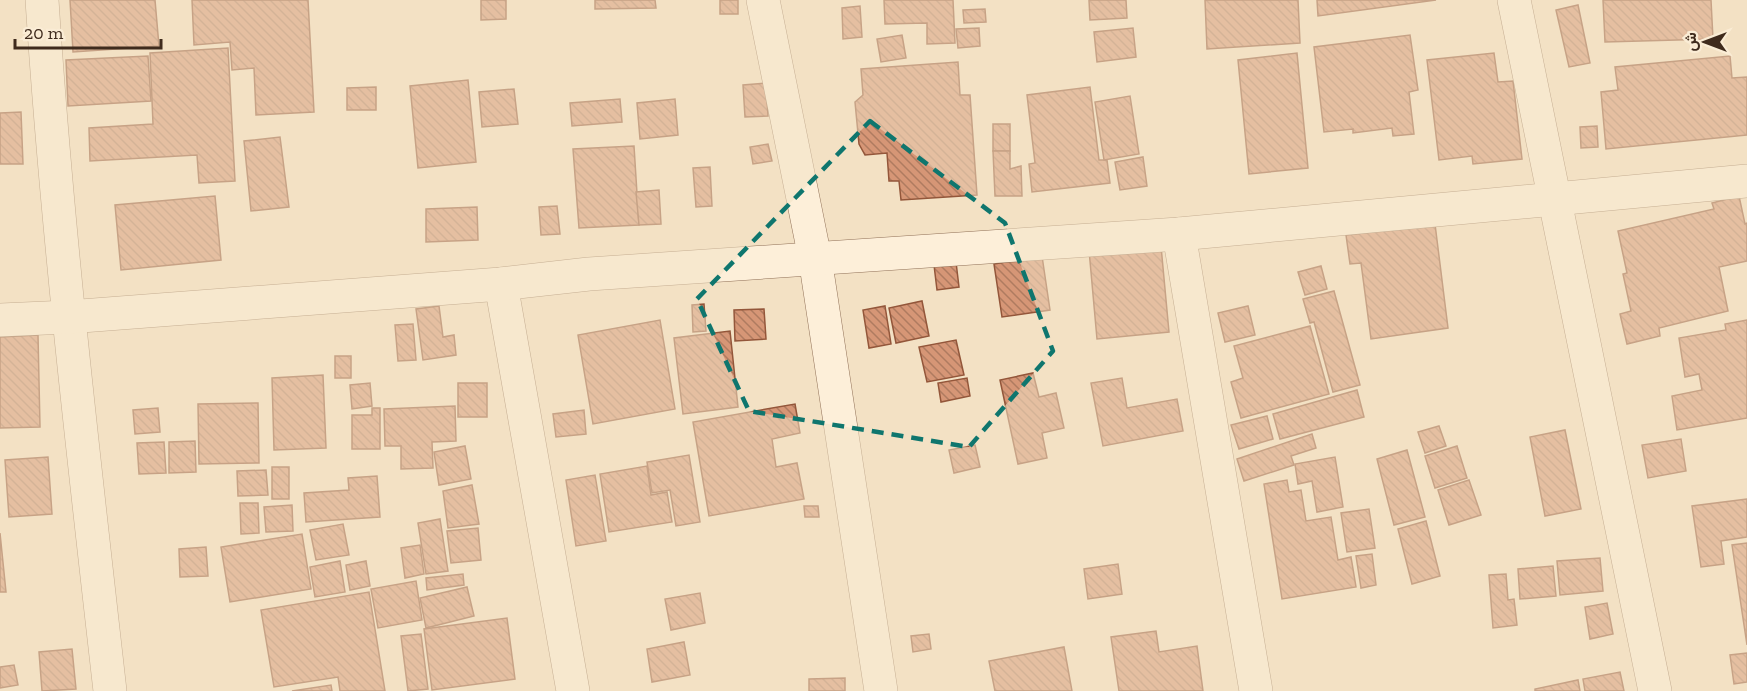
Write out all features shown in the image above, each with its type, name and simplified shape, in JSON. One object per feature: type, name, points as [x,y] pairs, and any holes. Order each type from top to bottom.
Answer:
[{"type":"street","points":[[42,0],[50,121],[68,317],[110,691]]},
{"type":"street","points":[[763,0],[815,258],[881,691]]},
{"type":"street","points":[[1514,0],[1655,691]]},
{"type":"street","points":[[0,320],[68,317],[501,284],[589,274],[1179,234],[1747,181]]},
{"type":"street","points":[[1179,234],[1256,691]]},
{"type":"street","points":[[501,284],[573,691]]},
{"type":"highlighted area","points":[[870,121],[1005,223],[1053,351],[969,447],[749,411],[697,299]]},
{"type":"building","points":[[70,0],[155,0],[159,46],[73,52]]},
{"type":"building","points":[[192,0],[308,0],[314,112],[256,115],[254,68],[232,70],[230,42],[194,45]]},
{"type":"building","points":[[481,0],[506,0],[506,19],[481,20]]},
{"type":"building","points":[[595,0],[655,0],[656,8],[595,9]]},
{"type":"building","points":[[720,0],[738,0],[738,14],[720,14]]},
{"type":"building","points":[[884,0],[953,0],[955,43],[927,44],[927,23],[885,24]]},
{"type":"building","points":[[1089,0],[1126,0],[1127,18],[1090,20]]},
{"type":"building","points":[[1205,0],[1298,0],[1300,43],[1207,49]]},
{"type":"building","points":[[1317,0],[1436,0],[1318,16]]},
{"type":"building","points":[[1603,0],[1711,0],[1713,39],[1605,42]]},
{"type":"building","points":[[1578,5],[1590,63],[1569,67],[1556,10]]},
{"type":"building","points":[[860,6],[862,37],[843,39],[842,8]]},
{"type":"building","points":[[985,9],[986,22],[964,23],[963,10]]},
{"type":"building","points":[[979,28],[980,46],[958,48],[956,29]]},
{"type":"building","points":[[1133,28],[1136,57],[1097,62],[1094,32]]},
{"type":"building","points":[[902,35],[906,58],[881,62],[877,39]]},
{"type":"building","points":[[1410,35],[1418,90],[1409,92],[1414,134],[1393,136],[1392,128],[1353,133],[1353,129],[1324,132],[1314,47]]},
{"type":"building","points":[[228,48],[235,181],[199,183],[197,155],[90,161],[89,128],[153,124],[150,53]]},
{"type":"building","points":[[1297,53],[1308,168],[1249,174],[1238,60]]},
{"type":"building","points":[[1494,53],[1498,82],[1513,81],[1522,159],[1473,164],[1472,156],[1439,160],[1427,60]]},
{"type":"building","points":[[148,56],[151,101],[68,106],[66,60]]},
{"type":"building","points":[[1730,56],[1732,78],[1747,77],[1747,135],[1606,149],[1601,92],[1618,90],[1615,67]]},
{"type":"building","points":[[958,62],[960,95],[970,95],[977,195],[901,200],[899,181],[889,181],[887,153],[865,155],[859,144],[855,102],[863,95],[861,69]]},
{"type":"building","points":[[468,80],[476,162],[418,168],[410,86]]},
{"type":"building","points":[[766,83],[768,116],[745,117],[743,85]]},
{"type":"building","points":[[376,87],[376,110],[347,110],[347,88]]},
{"type":"building","points":[[1090,87],[1099,160],[1107,160],[1110,183],[1032,192],[1029,164],[1035,163],[1027,95]]},
{"type":"building","points":[[514,89],[518,124],[482,127],[479,92]]},
{"type":"building","points":[[1130,96],[1139,154],[1104,160],[1095,102]]},
{"type":"building","points":[[620,99],[622,122],[572,126],[570,103]]},
{"type":"building","points":[[675,99],[678,135],[640,139],[637,103]]},
{"type":"building","points":[[21,112],[23,164],[0,164],[0,113]]},
{"type":"building","points":[[993,124],[1010,124],[1010,151],[993,151]]},
{"type":"building","points":[[1597,126],[1598,147],[1581,148],[1580,127]]},
{"type":"building","points":[[280,137],[289,207],[251,211],[244,141]]},
{"type":"building","points":[[768,144],[772,161],[753,164],[750,147]]},
{"type":"building","points":[[634,146],[639,225],[579,228],[573,149]]},
{"type":"building","points":[[993,151],[1010,151],[1010,169],[1021,166],[1022,196],[995,196]]},
{"type":"building","points":[[1143,157],[1147,186],[1120,190],[1115,162]]},
{"type":"building","points":[[710,167],[712,206],[696,207],[693,168]]},
{"type":"building","points":[[659,190],[661,224],[639,225],[636,192]]},
{"type":"building","points":[[215,196],[221,260],[121,270],[115,205]]},
{"type":"building","points":[[1739,196],[1745,224],[1747,223],[1747,261],[1719,267],[1728,311],[1659,328],[1660,336],[1627,344],[1620,314],[1631,311],[1623,274],[1627,273],[1618,231],[1714,209],[1712,203]]},
{"type":"building","points":[[557,206],[560,234],[541,235],[539,207]]},
{"type":"building","points":[[477,207],[478,240],[426,242],[426,209]]},
{"type":"building","points":[[1435,224],[1448,328],[1371,339],[1361,263],[1350,264],[1346,235]]},
{"type":"building","points":[[1161,246],[1169,332],[1097,339],[1089,250]]},
{"type":"building","points":[[1042,256],[1050,310],[1002,317],[994,264]]},
{"type":"building","points":[[956,262],[959,287],[937,290],[934,265]]},
{"type":"building","points":[[1321,266],[1327,289],[1305,295],[1298,272]]},
{"type":"building","points":[[1334,291],[1360,385],[1333,392],[1314,322],[1310,323],[1303,299]]},
{"type":"building","points":[[922,301],[929,336],[896,343],[889,308]]},
{"type":"building","points":[[704,304],[706,331],[693,332],[692,305]]},
{"type":"building","points":[[439,306],[443,337],[454,335],[456,355],[423,360],[416,309]]},
{"type":"building","points":[[885,306],[891,344],[869,348],[863,310]]},
{"type":"building","points":[[1248,306],[1255,335],[1225,342],[1218,313]]},
{"type":"building","points":[[764,309],[766,339],[735,341],[734,310]]},
{"type":"building","points":[[660,320],[675,409],[593,424],[578,335]]},
{"type":"building","points":[[1747,320],[1747,418],[1677,430],[1672,396],[1702,390],[1699,374],[1685,377],[1679,338],[1726,330],[1725,324]]},
{"type":"building","points":[[413,324],[416,360],[398,361],[395,325]]},
{"type":"building","points":[[1310,326],[1329,394],[1241,418],[1231,382],[1243,378],[1234,346]]},
{"type":"building","points":[[730,331],[738,407],[683,414],[674,338]]},
{"type":"building","points":[[38,335],[40,427],[0,428],[0,337]]},
{"type":"building","points":[[956,340],[964,375],[927,382],[919,347]]},
{"type":"building","points":[[335,356],[351,356],[351,378],[335,378]]},
{"type":"building","points":[[1033,373],[1039,397],[1056,393],[1064,428],[1042,433],[1047,458],[1018,464],[1000,380]]},
{"type":"building","points":[[323,375],[326,448],[274,450],[272,378]]},
{"type":"building","points":[[967,378],[970,396],[941,402],[938,383]]},
{"type":"building","points":[[1122,378],[1127,408],[1177,399],[1183,431],[1103,446],[1091,383]]},
{"type":"building","points":[[370,383],[372,406],[352,409],[350,385]]},
{"type":"building","points":[[458,383],[487,383],[487,417],[458,417]]},
{"type":"building","points":[[1357,390],[1364,417],[1280,439],[1273,414]]},
{"type":"building","points":[[258,403],[259,463],[199,464],[198,404]]},
{"type":"building","points":[[795,404],[800,433],[772,439],[776,467],[797,463],[804,499],[709,516],[693,422]]},
{"type":"building","points":[[455,406],[456,441],[432,442],[433,468],[401,469],[401,446],[385,446],[384,409]]},
{"type":"building","points":[[158,408],[160,432],[135,434],[133,410]]},
{"type":"building","points":[[372,408],[380,408],[380,449],[352,449],[352,415],[372,415]]},
{"type":"building","points":[[584,410],[586,434],[556,437],[553,414]]},
{"type":"building","points":[[1267,416],[1273,439],[1239,449],[1231,425]]},
{"type":"building","points":[[1439,426],[1446,446],[1425,453],[1418,432]]},
{"type":"building","points":[[1565,430],[1581,509],[1545,516],[1530,437]]},
{"type":"building","points":[[1312,434],[1316,448],[1291,456],[1294,465],[1244,481],[1237,459]]},
{"type":"building","points":[[1681,439],[1686,471],[1648,478],[1642,445]]},
{"type":"building","points":[[195,441],[196,472],[169,473],[169,442]]},
{"type":"building","points":[[164,442],[166,473],[139,474],[137,443]]},
{"type":"building","points":[[975,445],[980,467],[954,473],[949,450]]},
{"type":"building","points":[[465,446],[471,479],[439,485],[434,452]]},
{"type":"building","points":[[1457,446],[1467,478],[1435,488],[1425,456]]},
{"type":"building","points":[[1407,450],[1425,517],[1394,525],[1377,459]]},
{"type":"building","points":[[689,455],[700,522],[676,526],[670,490],[652,493],[647,462]]},
{"type":"building","points":[[48,457],[52,514],[9,517],[5,460]]},
{"type":"building","points":[[1335,457],[1343,507],[1317,512],[1312,481],[1298,484],[1295,464]]},
{"type":"building","points":[[647,466],[651,495],[667,492],[672,522],[609,532],[600,474]]},
{"type":"building","points":[[272,467],[289,467],[289,499],[272,499]]},
{"type":"building","points":[[266,470],[268,495],[238,496],[237,471]]},
{"type":"building","points":[[595,475],[606,541],[576,546],[566,480]]},
{"type":"building","points":[[377,476],[380,517],[306,522],[304,493],[349,490],[348,478]]},
{"type":"building","points":[[1287,480],[1289,492],[1301,490],[1306,521],[1331,517],[1338,560],[1351,557],[1356,587],[1282,599],[1264,484]]},
{"type":"building","points":[[1469,480],[1481,515],[1449,525],[1438,490]]},
{"type":"building","points":[[472,485],[479,524],[448,528],[443,491]]},
{"type":"building","points":[[1747,499],[1747,537],[1721,541],[1724,564],[1701,567],[1692,506]]},
{"type":"building","points":[[240,503],[258,503],[259,533],[241,534]]},
{"type":"building","points":[[292,505],[293,531],[266,532],[264,507]]},
{"type":"building","points":[[804,506],[818,506],[819,517],[805,517]]},
{"type":"building","points":[[1369,509],[1375,548],[1347,552],[1341,513]]},
{"type":"building","points":[[440,519],[448,571],[426,574],[418,523]]},
{"type":"building","points":[[1426,521],[1440,576],[1412,584],[1398,529]]},
{"type":"building","points":[[343,524],[349,555],[316,560],[310,530]]},
{"type":"building","points":[[478,528],[481,560],[451,563],[447,531]]},
{"type":"building","points":[[0,533],[6,592],[0,592]]},
{"type":"building","points":[[302,534],[311,589],[230,602],[221,547]]},
{"type":"building","points":[[1747,543],[1747,645],[1732,545]]},
{"type":"building","points":[[420,545],[424,574],[405,578],[401,548]]},
{"type":"building","points":[[206,547],[208,576],[180,577],[179,549]]},
{"type":"building","points":[[1372,554],[1376,585],[1361,588],[1356,556]]},
{"type":"building","points":[[1600,558],[1603,591],[1560,595],[1557,561]]},
{"type":"building","points":[[340,561],[345,592],[315,597],[310,567]]},
{"type":"building","points":[[366,561],[370,586],[350,590],[346,565]]},
{"type":"building","points":[[1118,564],[1122,594],[1088,599],[1084,569]]},
{"type":"building","points":[[1553,566],[1556,596],[1520,599],[1518,569]]},
{"type":"building","points":[[463,574],[464,585],[427,590],[426,578]]},
{"type":"building","points":[[1506,574],[1508,600],[1514,599],[1517,625],[1493,628],[1489,575]]},
{"type":"building","points":[[416,581],[422,620],[378,628],[371,589]]},
{"type":"building","points":[[467,587],[474,616],[426,628],[420,598]]},
{"type":"building","points":[[369,592],[385,691],[340,691],[338,677],[274,687],[261,610]]},
{"type":"building","points":[[700,593],[705,623],[671,630],[665,599]]},
{"type":"building","points":[[1607,603],[1613,634],[1590,639],[1585,607]]},
{"type":"building","points":[[507,618],[515,679],[432,690],[424,629]]},
{"type":"building","points":[[1156,631],[1159,652],[1197,646],[1203,691],[1119,691],[1111,637]]},
{"type":"building","points":[[421,634],[428,689],[408,691],[401,636]]},
{"type":"building","points":[[929,634],[931,649],[913,652],[911,636]]},
{"type":"building","points":[[684,642],[690,675],[652,682],[647,649]]},
{"type":"building","points":[[1064,647],[1072,691],[995,691],[989,661]]},
{"type":"building","points":[[72,649],[76,689],[42,691],[39,652]]},
{"type":"building","points":[[1747,653],[1747,682],[1734,684],[1730,655]]},
{"type":"building","points":[[14,665],[18,685],[0,688],[0,667]]},
{"type":"building","points":[[1620,672],[1624,691],[1585,691],[1583,679]]},
{"type":"building","points":[[845,678],[845,691],[809,691],[809,679]]},
{"type":"building","points":[[1578,680],[1580,691],[1535,691],[1535,689]]},
{"type":"building","points":[[331,685],[332,691],[292,691]]}]
